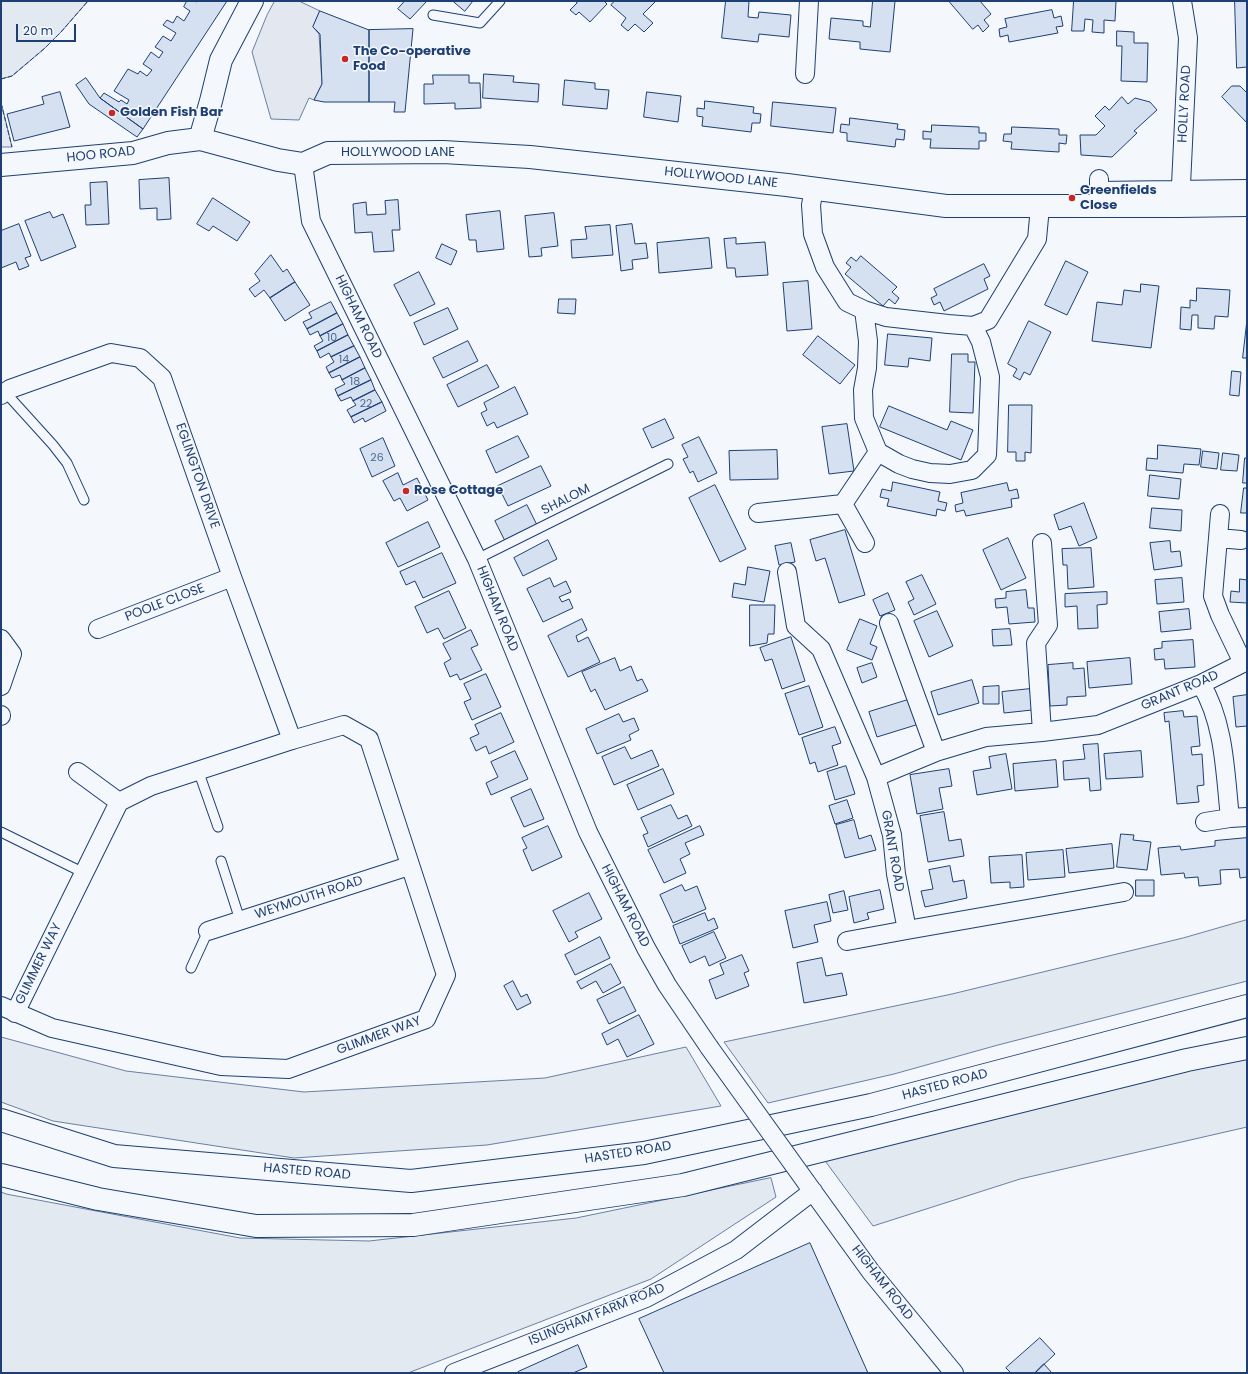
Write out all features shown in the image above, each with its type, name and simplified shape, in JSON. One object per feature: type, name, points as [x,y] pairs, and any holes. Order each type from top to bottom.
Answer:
[{"type":"main road","points":[[252,1],[221,60],[200,139],[278,160],[303,164]]},
{"type":"main road","name":"HOO ROAD","points":[[1,165],[133,153],[168,143],[200,139]]},
{"type":"main road","name":"HOLLYWOOD LANE","points":[[303,164],[328,153],[443,152],[530,156],[946,206],[1040,207],[1180,198],[1247,205]]},
{"type":"main road","name":"HASTED ROAD","points":[[1,1120],[114,1156],[411,1181],[636,1154],[871,1105],[1247,1006]]},
{"type":"main road","points":[[1,1175],[98,1199],[256,1226],[413,1225],[683,1185],[1187,1060],[1247,1048]]},
{"type":"street","points":[[805,74],[809,1]]},
{"type":"street","name":"HOLLY ROAD","points":[[1180,198],[1188,38],[1182,1]]},
{"type":"street","name":"HIGHAM ROAD","points":[[303,164],[311,221],[477,559],[588,832],[643,942],[667,985],[709,1047],[871,1272],[954,1373]]},
{"type":"street","points":[[1099,179],[1099,192],[1180,198],[1247,189]]},
{"type":"street","points":[[814,189],[811,205],[813,234],[825,267],[847,302],[864,310],[886,317],[973,326],[988,320],[1037,239],[1040,207]]},
{"type":"street","points":[[864,310],[868,341],[867,368],[863,390],[864,418],[878,452],[899,464],[930,473],[950,474],[972,470],[987,455],[990,377],[981,342],[973,326]]},
{"type":"street","name":"EGLINGTON DRIVE","points":[[3,393],[10,389],[111,353],[140,358],[162,378],[232,577],[292,740]]},
{"type":"street","points":[[843,504],[878,452]]},
{"type":"street","points":[[758,513],[843,504]]},
{"type":"street","points":[[843,504],[865,543]]},
{"type":"street","points":[[1220,514],[1213,596],[1220,615],[1245,662]]},
{"type":"street","points":[[1218,538],[1241,540]]},
{"type":"street","points":[[1042,542],[1048,625],[1036,642],[1042,732]]},
{"type":"street","points":[[787,572],[796,626],[821,649],[876,777]]},
{"type":"street","name":"POOLE CLOSE","points":[[98,629],[232,577]]},
{"type":"street","points":[[889,624],[936,752]]},
{"type":"street","points":[[1,639],[12,654],[1,686]]},
{"type":"street","name":"GRANT ROAD","points":[[907,930],[896,874],[892,835],[876,777],[936,752],[986,737],[1098,725],[1201,684],[1245,662]]},
{"type":"street","points":[[1201,684],[1215,713],[1239,818],[1205,822]]},
{"type":"street","name":"GLIMMER WAY","points":[[344,725],[369,739],[409,866],[446,975],[426,1019],[288,1069],[221,1066],[52,1028],[8,1009],[84,873],[119,802],[151,786],[198,770],[344,725]]},
{"type":"street","points":[[78,772],[119,802]]},
{"type":"street","name":"WEYMOUTH ROAD","points":[[208,930],[409,866]]},
{"type":"street","points":[[847,941],[1124,892]]},
{"type":"street","name":"ISLINGHAM FARM ROAD","points":[[454,1373],[646,1298],[736,1250],[810,1186]]},
{"type":"lane","points":[[433,16],[480,23],[500,1]]},
{"type":"lane","points":[[3,393],[53,445],[67,463],[84,500]]},
{"type":"lane","name":"SHALOM","points":[[477,559],[668,464]]},
{"type":"lane","points":[[198,770],[218,827]]},
{"type":"lane","points":[[1,832],[84,873]]},
{"type":"lane","points":[[221,861],[240,920]]},
{"type":"lane","points":[[191,968],[208,930]]},
{"type":"shaded area","points":[[1,1],[88,1],[45,48],[12,76],[1,79]]},
{"type":"shaded area","points":[[275,1],[299,1],[320,11],[313,27],[319,34],[322,84],[314,100],[309,98],[299,120],[271,119],[252,52],[267,15]]},
{"type":"shaded area","points":[[1,103],[2,106],[12,147],[1,147]]},
{"type":"shaded area","points":[[1247,920],[1247,981],[998,1045],[894,1074],[768,1103],[724,1042],[952,994],[1183,938]]},
{"type":"shaded area","points":[[1,1037],[126,1071],[304,1092],[545,1078],[686,1047],[721,1106],[487,1145],[294,1158],[53,1121],[1,1102]]},
{"type":"shaded area","points":[[1247,1056],[1247,1127],[1020,1179],[873,1226],[823,1158]]},
{"type":"shaded area","points":[[771,1178],[776,1197],[651,1279],[408,1373],[1,1373],[1,1192],[240,1238],[369,1241],[576,1218]]},
{"type":"building","points":[[187,1],[227,1],[143,129],[100,98],[104,93],[119,102],[121,100],[127,104],[129,100],[114,91],[128,69],[138,74],[140,71],[147,76],[152,70],[143,64],[151,52],[159,58],[163,52],[155,47],[163,36],[171,41],[176,33],[163,25],[167,20],[173,23],[177,16],[184,21],[190,11],[184,7]]},
{"type":"building","points":[[405,1],[427,1],[410,19],[398,9]]},
{"type":"building","points":[[453,1],[473,1],[465,11]]},
{"type":"building","points":[[575,1],[604,1],[607,4],[590,22],[579,12],[576,15],[570,10],[577,3]]},
{"type":"building","points":[[615,1],[656,1],[643,14],[653,23],[644,32],[635,24],[628,31],[621,25],[626,18],[611,5]]},
{"type":"building","points":[[726,1],[749,1],[748,17],[758,18],[759,12],[791,15],[789,37],[759,34],[758,42],[722,38]]},
{"type":"building","points":[[873,1],[895,1],[890,52],[860,49],[860,42],[829,39],[831,18],[863,21],[863,26],[870,27]]},
{"type":"building","points":[[949,1],[980,1],[991,14],[984,20],[989,26],[983,32],[978,25],[973,29]]},
{"type":"building","points":[[1074,1],[1116,1],[1115,21],[1104,20],[1104,33],[1092,32],[1093,20],[1085,19],[1084,31],[1072,31]]},
{"type":"building","points":[[1235,1],[1247,1],[1247,67],[1237,68]]},
{"type":"building","points":[[1052,10],[1054,18],[1061,16],[1063,26],[1056,27],[1058,33],[1009,42],[1008,35],[1000,37],[999,29],[1007,27],[1005,19]]},
{"type":"building","name":"The Co-operative Food","points":[[320,11],[369,30],[369,102],[324,102],[314,100],[322,84],[320,34],[313,27]]},
{"type":"building","points":[[413,29],[405,112],[394,112],[395,102],[369,102],[369,30]]},
{"type":"building","points":[[1117,31],[1134,32],[1134,43],[1148,43],[1147,82],[1121,81],[1122,46],[1117,46]]},
{"type":"building","points":[[484,74],[514,76],[513,82],[539,84],[538,102],[483,98]]},
{"type":"building","points":[[433,75],[469,75],[469,83],[480,83],[481,108],[455,109],[455,103],[424,104],[424,84],[433,84]]},
{"type":"building","points":[[86,78],[100,98],[143,129],[137,137],[89,104],[76,85]]},
{"type":"building","points":[[565,80],[595,83],[595,89],[609,90],[607,109],[563,105]]},
{"type":"building","points":[[1232,86],[1240,86],[1247,93],[1247,123],[1222,97]]},
{"type":"building","points":[[60,92],[70,127],[14,141],[7,114],[44,104],[42,97]]},
{"type":"building","points":[[647,92],[681,96],[678,122],[644,117]]},
{"type":"building","points":[[1122,97],[1128,104],[1135,98],[1150,102],[1157,110],[1134,131],[1137,133],[1112,157],[1081,155],[1080,135],[1096,135],[1105,126],[1095,116],[1105,106],[1109,110]]},
{"type":"building","points":[[705,101],[754,107],[753,113],[761,114],[760,123],[752,123],[751,132],[702,126],[703,117],[697,116],[697,108],[704,109]]},
{"type":"building","points":[[773,102],[836,108],[833,133],[771,126]]},
{"type":"building","points":[[850,118],[898,124],[897,129],[905,130],[904,140],[896,139],[895,147],[847,141],[847,133],[840,132],[841,124],[849,125]]},
{"type":"building","points":[[932,125],[979,127],[979,133],[986,133],[986,141],[979,141],[979,149],[930,148],[931,139],[923,139],[923,131],[931,132]]},
{"type":"building","points":[[1012,127],[1059,129],[1059,135],[1067,135],[1066,144],[1059,143],[1059,152],[1011,149],[1012,142],[1003,141],[1004,134],[1011,134]]},
{"type":"building","points":[[169,178],[171,219],[157,220],[157,208],[140,209],[139,180]]},
{"type":"building","points":[[107,182],[109,224],[86,225],[85,205],[91,205],[90,183]]},
{"type":"building","points":[[213,198],[250,222],[237,241],[213,226],[209,231],[197,224]]},
{"type":"building","points":[[398,200],[400,230],[392,230],[394,251],[374,252],[372,232],[355,233],[353,204],[366,202],[367,215],[386,214],[385,201]]},
{"type":"building","points":[[500,211],[504,249],[477,252],[476,240],[469,240],[466,215]]},
{"type":"building","points":[[50,212],[53,218],[63,214],[76,247],[41,261],[25,221]]},
{"type":"building","points":[[554,213],[558,246],[541,248],[542,256],[529,257],[525,216]]},
{"type":"building","points":[[19,224],[31,256],[25,258],[29,266],[19,270],[16,262],[1,268],[1,231]]},
{"type":"building","points":[[632,224],[635,244],[646,243],[648,258],[632,260],[633,269],[621,271],[616,226]]},
{"type":"building","points":[[610,225],[613,255],[572,258],[571,240],[587,239],[585,227]]},
{"type":"building","points":[[709,238],[712,268],[659,273],[657,243]]},
{"type":"building","points":[[736,238],[736,244],[765,242],[768,275],[736,277],[735,268],[727,268],[724,239]]},
{"type":"building","points":[[442,244],[457,251],[451,265],[436,258]]},
{"type":"building","points":[[271,255],[283,272],[287,269],[295,282],[270,298],[264,290],[255,297],[249,289],[260,281],[255,274]]},
{"type":"building","points":[[861,256],[897,287],[892,292],[899,298],[895,304],[889,299],[883,306],[845,274],[851,267],[846,263],[851,257],[856,261]]},
{"type":"building","points":[[1066,261],[1088,272],[1067,315],[1045,305]]},
{"type":"building","points":[[984,264],[990,276],[984,279],[988,289],[944,311],[940,302],[934,305],[931,298],[937,295],[934,289]]},
{"type":"building","points":[[419,272],[435,304],[410,316],[394,285]]},
{"type":"building","points":[[808,281],[812,329],[787,331],[783,283]]},
{"type":"building","points":[[295,282],[310,305],[285,321],[270,298]]},
{"type":"building","points":[[1141,284],[1159,286],[1151,348],[1092,341],[1097,302],[1122,305],[1124,290],[1140,292]]},
{"type":"building","points":[[1197,288],[1230,290],[1228,317],[1215,316],[1214,329],[1198,328],[1198,315],[1192,315],[1191,330],[1180,329],[1181,307],[1190,308],[1190,300],[1196,301]]},
{"type":"building","points":[[559,299],[576,299],[575,314],[558,313]]},
{"type":"building","points":[[331,302],[337,313],[307,329],[303,322],[312,318],[309,313]]},
{"type":"building","points":[[448,308],[458,329],[424,345],[414,323]]},
{"type":"building","points":[[337,313],[343,324],[320,336],[318,331],[310,335],[307,329]]},
{"type":"building","points":[[1247,320],[1247,358],[1243,358]]},
{"type":"building","points":[[1029,321],[1051,332],[1030,375],[1024,372],[1020,380],[1013,376],[1017,369],[1008,364]]},
{"type":"building","points":[[343,324],[348,335],[317,351],[314,346],[323,341],[320,336]]},
{"type":"building","points":[[888,334],[932,338],[930,361],[909,358],[908,367],[885,365]]},
{"type":"building","points":[[348,335],[354,346],[331,357],[329,353],[320,358],[317,351]]},
{"type":"building","points":[[818,336],[855,365],[840,384],[803,355]]},
{"type":"building","points":[[468,341],[478,361],[443,378],[433,358]]},
{"type":"building","points":[[354,346],[360,357],[329,373],[326,367],[334,362],[331,357]]},
{"type":"building","points":[[952,354],[968,354],[968,362],[975,362],[973,413],[950,412]]},
{"type":"building","points":[[360,357],[365,368],[342,380],[340,375],[332,378],[329,373]]},
{"type":"building","points":[[487,365],[499,387],[458,407],[447,385]]},
{"type":"building","points":[[365,368],[371,380],[338,396],[335,389],[345,384],[342,380]]},
{"type":"building","points":[[1232,371],[1241,372],[1239,396],[1230,395]]},
{"type":"building","points":[[371,380],[375,390],[353,401],[351,397],[341,401],[338,396]]},
{"type":"building","points":[[515,387],[528,414],[497,428],[494,422],[487,426],[481,413],[487,410],[484,403]]},
{"type":"building","points":[[375,390],[382,402],[351,417],[347,410],[356,405],[353,401]]},
{"type":"building","points":[[382,402],[386,411],[365,422],[363,418],[354,423],[351,417]]},
{"type":"building","points":[[1009,405],[1032,405],[1031,453],[1025,452],[1025,461],[1016,461],[1016,452],[1008,452]]},
{"type":"building","points":[[889,406],[947,430],[951,421],[973,430],[961,460],[880,427]]},
{"type":"building","points":[[665,419],[674,438],[652,448],[643,429]]},
{"type":"building","points":[[847,424],[854,471],[829,474],[822,427]]},
{"type":"building","points":[[518,436],[529,457],[496,473],[486,451]]},
{"type":"building","points":[[699,437],[717,473],[698,482],[693,471],[690,473],[683,459],[688,457],[682,445]]},
{"type":"building","points":[[383,438],[395,466],[372,477],[360,449]]},
{"type":"building","points":[[1158,445],[1201,449],[1199,465],[1184,464],[1183,473],[1146,470],[1147,458],[1157,459]]},
{"type":"building","points":[[777,450],[778,479],[730,480],[729,451]]},
{"type":"building","points":[[1203,451],[1219,453],[1217,469],[1201,467]]},
{"type":"building","points":[[1223,453],[1239,455],[1237,471],[1221,470]]},
{"type":"building","points":[[1245,458],[1247,458],[1247,483],[1243,483]]},
{"type":"building","points":[[541,466],[551,486],[508,506],[498,486]]},
{"type":"building","name":"Rose Cottage","points":[[398,473],[403,485],[417,478],[428,500],[407,511],[400,498],[394,501],[383,481]]},
{"type":"building","points":[[1150,475],[1181,479],[1179,499],[1148,496]]},
{"type":"building","points":[[893,482],[940,492],[938,501],[947,503],[945,511],[937,509],[936,516],[887,506],[889,499],[880,497],[882,489],[891,491]]},
{"type":"building","points":[[1007,483],[1009,491],[1017,489],[1019,498],[1011,499],[1012,507],[966,516],[964,510],[956,512],[955,505],[963,503],[961,493]]},
{"type":"building","points":[[715,485],[746,549],[720,562],[689,498]]},
{"type":"building","points":[[1244,488],[1247,488],[1247,513],[1241,513]]},
{"type":"building","points":[[1084,503],[1097,538],[1079,546],[1071,526],[1059,530],[1054,515]]},
{"type":"building","points":[[527,505],[538,527],[506,543],[495,521]]},
{"type":"building","points":[[1152,508],[1182,510],[1181,531],[1150,528]]},
{"type":"building","points":[[428,522],[440,547],[398,567],[386,543]]},
{"type":"building","points":[[845,530],[865,595],[839,603],[825,558],[816,561],[810,540]]},
{"type":"building","points":[[1008,538],[1026,578],[1001,590],[983,550]]},
{"type":"building","points":[[548,540],[557,559],[523,576],[514,558]]},
{"type":"building","points":[[1170,541],[1171,552],[1180,551],[1182,566],[1154,570],[1150,543]]},
{"type":"building","points":[[791,543],[795,562],[779,565],[775,546]]},
{"type":"building","points":[[1091,548],[1094,587],[1068,589],[1067,565],[1063,565],[1062,549]]},
{"type":"building","points":[[442,553],[456,583],[423,598],[415,581],[406,585],[400,572]]},
{"type":"building","points":[[748,567],[770,571],[764,602],[732,597],[734,583],[745,585]]},
{"type":"building","points":[[922,575],[936,604],[914,615],[908,602],[914,599],[906,582]]},
{"type":"building","points":[[550,578],[554,587],[566,581],[571,592],[559,597],[562,602],[569,599],[573,608],[543,622],[527,589]]},
{"type":"building","points":[[1182,578],[1184,602],[1157,604],[1155,580]]},
{"type":"building","points":[[1240,579],[1247,580],[1247,603],[1230,602],[1231,591],[1239,592]]},
{"type":"building","points":[[1026,590],[1028,608],[1034,608],[1035,622],[1009,624],[1007,607],[996,608],[995,599],[1006,598],[1006,592]]},
{"type":"building","points":[[449,591],[466,628],[444,639],[438,628],[427,633],[415,607]]},
{"type":"building","points":[[1107,592],[1107,604],[1097,605],[1098,628],[1078,629],[1077,606],[1065,607],[1065,594]]},
{"type":"building","points":[[888,593],[895,610],[880,616],[873,600]]},
{"type":"building","points":[[750,605],[775,605],[774,634],[768,634],[767,643],[750,646]]},
{"type":"building","points":[[1189,609],[1191,629],[1161,632],[1159,612]]},
{"type":"building","points":[[937,611],[953,646],[929,657],[914,621]]},
{"type":"building","points":[[582,619],[587,630],[576,636],[578,642],[588,637],[600,662],[568,677],[548,636]]},
{"type":"building","points":[[860,619],[877,626],[870,644],[877,647],[872,660],[847,650]]},
{"type":"building","points":[[1010,629],[1012,645],[993,646],[992,630]]},
{"type":"building","points":[[471,630],[478,645],[471,648],[482,670],[460,680],[457,674],[450,677],[444,663],[451,659],[443,644]]},
{"type":"building","points":[[791,637],[805,681],[782,689],[772,659],[765,661],[760,648]]},
{"type":"building","points":[[1193,640],[1195,667],[1165,669],[1164,659],[1155,660],[1154,649],[1162,648],[1162,642]]},
{"type":"building","points":[[615,658],[620,671],[631,666],[637,681],[642,679],[648,691],[605,710],[595,689],[591,692],[582,672]]},
{"type":"building","points":[[1130,658],[1132,684],[1089,688],[1087,662]]},
{"type":"building","points":[[872,663],[877,677],[862,683],[857,668]]},
{"type":"building","points":[[1073,663],[1073,669],[1084,668],[1086,696],[1067,697],[1067,705],[1050,706],[1048,665]]},
{"type":"building","points":[[486,674],[501,707],[472,720],[464,702],[471,699],[464,684]]},
{"type":"building","points":[[972,680],[979,703],[938,715],[931,692]]},
{"type":"building","points":[[809,686],[823,727],[799,735],[785,694]]},
{"type":"building","points":[[999,686],[999,704],[983,704],[983,687]]},
{"type":"building","points":[[1030,689],[1032,710],[1004,713],[1002,692]]},
{"type":"building","points":[[1247,695],[1247,726],[1236,727],[1233,697]]},
{"type":"building","points":[[911,699],[919,724],[877,737],[869,712]]},
{"type":"building","points":[[1183,711],[1184,717],[1197,716],[1200,746],[1191,747],[1192,755],[1202,754],[1204,785],[1197,786],[1199,802],[1177,804],[1169,721],[1165,722],[1164,713]]},
{"type":"building","points":[[501,713],[514,742],[489,754],[486,746],[476,751],[470,738],[479,734],[475,725]]},
{"type":"building","points":[[619,714],[623,722],[634,718],[639,730],[629,735],[631,740],[597,754],[586,729]]},
{"type":"building","points":[[835,727],[841,743],[832,746],[838,765],[818,772],[815,762],[810,764],[802,738]]},
{"type":"building","points":[[1098,744],[1101,790],[1090,791],[1089,778],[1064,780],[1063,761],[1085,759],[1083,745]]},
{"type":"building","points":[[625,747],[631,759],[652,750],[659,766],[614,785],[602,757]]},
{"type":"building","points":[[515,751],[528,779],[491,795],[486,783],[498,777],[491,762]]},
{"type":"building","points":[[1141,751],[1143,777],[1106,779],[1104,754]]},
{"type":"building","points":[[1006,754],[1012,789],[977,795],[973,771],[991,768],[989,757]]},
{"type":"building","points":[[1056,760],[1058,787],[1015,791],[1013,764]]},
{"type":"building","points":[[846,766],[855,794],[835,800],[827,772]]},
{"type":"building","points":[[663,769],[674,794],[638,810],[627,785]]},
{"type":"building","points":[[949,769],[952,786],[939,788],[943,809],[917,814],[910,775]]},
{"type":"building","points":[[531,789],[544,819],[524,827],[511,798]]},
{"type":"building","points":[[847,800],[853,818],[835,824],[829,806]]},
{"type":"building","points":[[671,805],[678,819],[687,815],[692,826],[648,847],[643,835],[648,833],[641,818]]},
{"type":"building","points":[[944,812],[949,841],[961,839],[964,856],[928,862],[920,816]]},
{"type":"building","points":[[854,820],[859,839],[871,835],[876,850],[845,858],[836,825]]},
{"type":"building","points":[[548,826],[562,857],[532,871],[523,850],[527,848],[522,838]]},
{"type":"building","points":[[700,826],[704,835],[685,843],[690,854],[680,859],[686,873],[664,883],[648,850]]},
{"type":"building","points":[[1121,834],[1134,835],[1133,840],[1151,842],[1147,870],[1117,867]]},
{"type":"building","points":[[1247,838],[1247,877],[1240,878],[1239,869],[1220,870],[1221,884],[1199,886],[1198,877],[1185,878],[1184,873],[1161,875],[1158,848],[1180,846],[1181,850],[1215,846],[1215,841]]},
{"type":"building","points":[[1112,844],[1114,868],[1069,873],[1066,849]]},
{"type":"building","points":[[1063,850],[1065,877],[1028,880],[1026,853]]},
{"type":"building","points":[[1022,855],[1024,887],[1010,888],[1010,882],[991,883],[989,857]]},
{"type":"building","points":[[950,866],[953,882],[964,880],[967,898],[925,907],[921,891],[933,889],[929,870]]},
{"type":"building","points":[[1136,880],[1154,880],[1154,896],[1136,896]]},
{"type":"building","points":[[682,885],[685,891],[697,886],[706,909],[673,923],[660,895]]},
{"type":"building","points":[[880,890],[884,909],[867,913],[869,919],[854,923],[849,897]]},
{"type":"building","points":[[844,891],[848,910],[833,913],[829,895]]},
{"type":"building","points":[[589,893],[602,919],[575,932],[578,937],[569,942],[553,911]]},
{"type":"building","points":[[827,902],[831,921],[814,925],[818,942],[793,948],[785,911]]},
{"type":"building","points":[[705,913],[708,921],[714,918],[718,928],[680,944],[673,926]]},
{"type":"building","points":[[714,932],[726,958],[709,966],[705,956],[690,963],[682,946]]},
{"type":"building","points":[[600,937],[610,958],[575,975],[565,955]]},
{"type":"building","points":[[742,955],[749,971],[744,973],[749,986],[716,999],[709,980],[724,974],[720,964]]},
{"type":"building","points":[[822,958],[826,976],[842,973],[847,995],[804,1003],[797,963]]},
{"type":"building","points":[[611,964],[621,983],[603,993],[596,981],[581,989],[577,982]]},
{"type":"building","points":[[513,981],[521,997],[527,994],[531,1003],[517,1010],[504,986]]},
{"type":"building","points":[[624,987],[636,1011],[609,1024],[597,1000]]},
{"type":"building","points":[[639,1015],[654,1044],[627,1057],[618,1039],[607,1045],[602,1034]]},
{"type":"building","points":[[810,1243],[868,1373],[664,1373],[639,1319]]},
{"type":"building","points":[[1040,1338],[1055,1354],[1035,1373],[1011,1373],[1006,1368]]},
{"type":"building","points":[[578,1345],[587,1367],[573,1373],[518,1373],[518,1372]]},
{"type":"building","points":[[1044,1364],[1052,1373],[1035,1373]]},
{"type":"fence","points":[[1,79],[12,76],[45,48],[88,1]]},
{"type":"fence","points":[[1,103],[12,147]]},
{"type":"place","name":"The Co-operative Food","points":[[345,59]]},
{"type":"place","name":"Golden Fish Bar","points":[[112,113]]},
{"type":"place","name":"Greenfields Close","points":[[1072,198]]},
{"type":"place","name":"Rose Cottage","points":[[406,491]]}]
